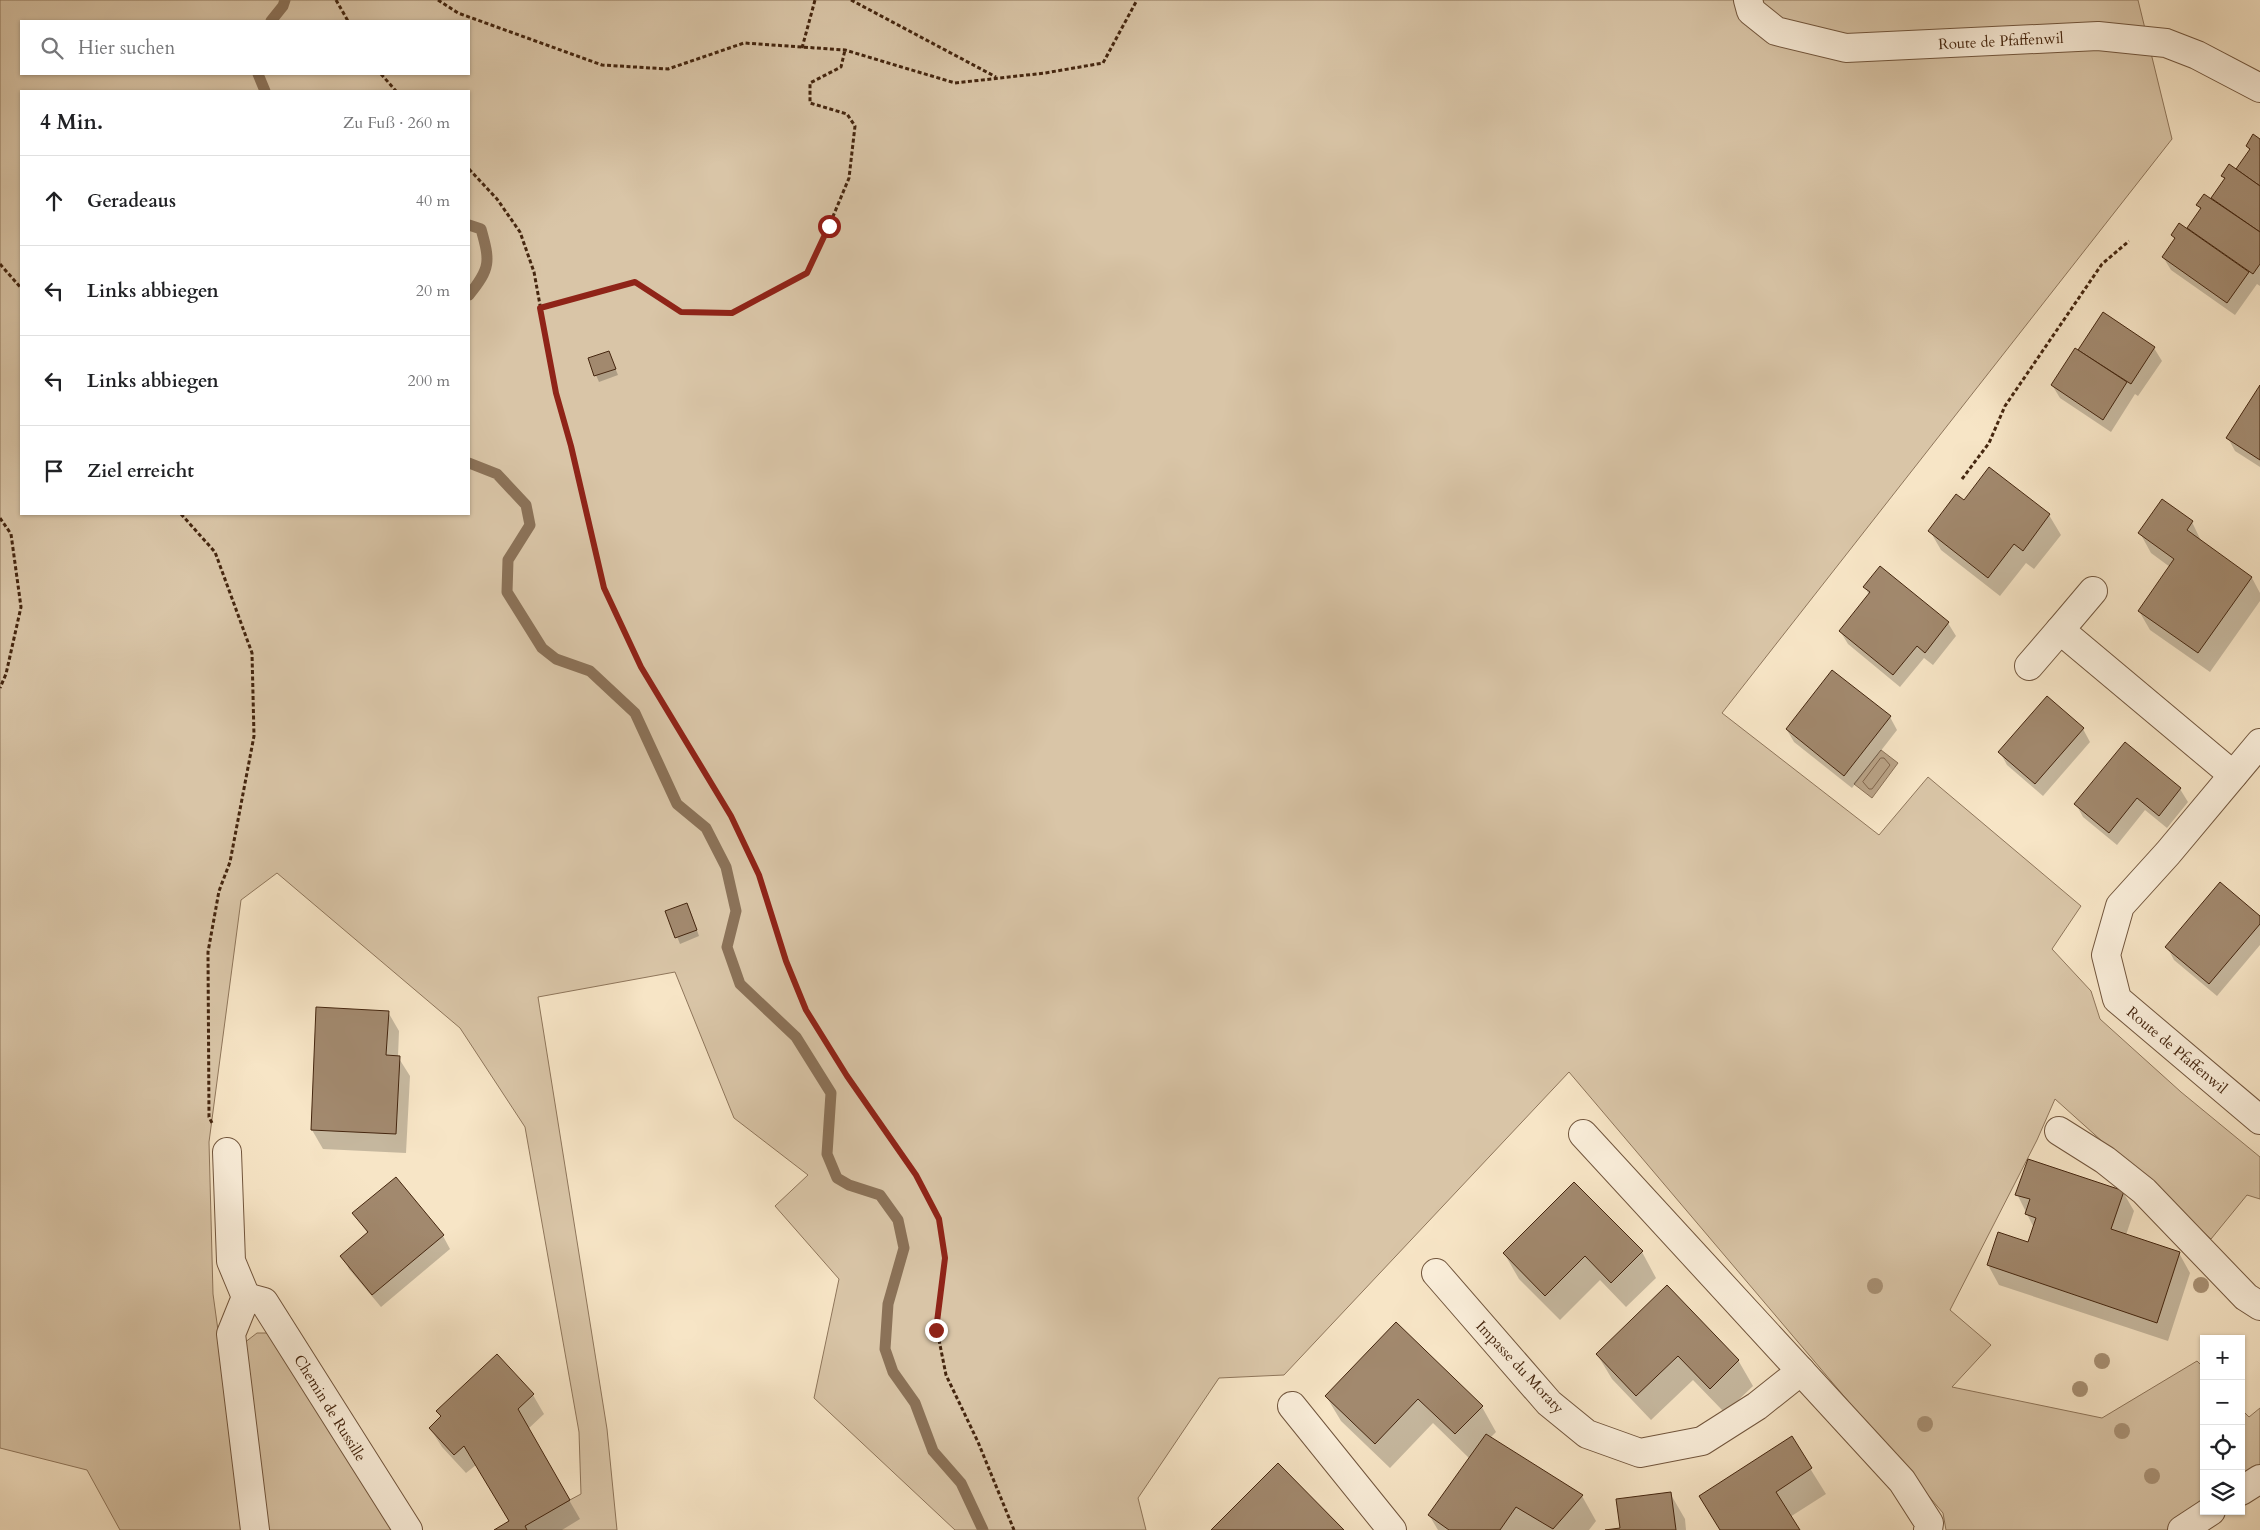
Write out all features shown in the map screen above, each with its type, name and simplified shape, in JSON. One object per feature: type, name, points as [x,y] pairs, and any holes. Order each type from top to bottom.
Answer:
[{"type":"street","name":"Route de Pfaffenwil","points":[[1748,0],[1751,11],[1776,31],[1846,48],[2098,36],[2166,43],[2198,55],[2260,88]]},
{"type":"street","points":[[2029,666],[2093,591]]},
{"type":"street","points":[[2060,630],[2233,775]]},
{"type":"street","name":"Route de Pfaffenwil","points":[[2260,743],[2168,854],[2120,906],[2106,955],[2117,999],[2260,1120]]},
{"type":"street","points":[[2059,1132],[2105,1160],[2144,1191],[2246,1297],[2260,1306]]},
{"type":"street","points":[[1583,1134],[1902,1481],[1929,1523],[1928,1530]]},
{"type":"street","points":[[227,1152],[231,1261],[246,1297],[231,1334],[255,1530]]},
{"type":"street","name":"Impasse du Moraty","points":[[1436,1273],[1549,1402],[1587,1434],[1640,1453],[1702,1441],[1757,1406],[1801,1370]]},
{"type":"street","name":"Chemin de Russille","points":[[246,1297],[264,1302],[408,1530]]},
{"type":"street","points":[[1292,1406],[1392,1530]]},
{"type":"street","points":[[2245,1488],[2260,1479]]},
{"type":"street","points":[[2182,1530],[2205,1515]]},
{"type":"path","points":[[336,0],[347,20]]},
{"type":"path","points":[[438,0],[458,13],[602,65],[668,69],[744,43],[845,50],[955,83],[1045,73],[1103,63],[1136,0]]},
{"type":"path","points":[[802,48],[815,0]]},
{"type":"path","points":[[852,0],[997,78]]},
{"type":"path","points":[[540,308],[635,282],[681,312],[732,313],[807,273],[849,178],[854,126],[847,114],[810,104],[810,83],[841,68],[845,50]]},
{"type":"path","points":[[382,75],[395,90]]},
{"type":"path","points":[[470,170],[497,198],[520,232],[534,272],[556,393],[571,446],[604,588],[641,667],[731,816],[759,875],[786,961],[806,1010],[847,1076],[916,1175],[939,1219],[945,1258],[936,1330],[946,1375],[978,1442],[1014,1530]]},
{"type":"path","points":[[1962,479],[1989,443],[2005,406],[2102,264],[2129,241]]},
{"type":"path","points":[[0,264],[20,287]]},
{"type":"path","points":[[182,515],[215,552],[252,652],[254,736],[230,862],[219,891],[208,952],[209,1118],[227,1152]]},
{"type":"path","points":[[0,518],[10,534],[21,608],[6,674],[0,688]]},
{"type":"shaded area","points":[[0,0],[2138,0],[2172,139],[1722,713],[1879,835],[1928,777],[2081,906],[2052,949],[2091,991],[2100,1019],[2181,1092],[2260,1157],[2260,1199],[2247,1195],[2211,1239],[2055,1099],[2037,1140],[1950,1310],[1991,1345],[1952,1387],[2102,1418],[2197,1361],[2200,1364],[2200,1510],[2170,1530],[1946,1530],[1943,1513],[1569,1072],[1284,1375],[1219,1378],[1138,1498],[1146,1530],[955,1530],[814,1398],[839,1279],[775,1206],[808,1175],[734,1118],[675,972],[538,997],[607,1429],[617,1530],[514,1530],[581,1494],[579,1432],[525,1127],[460,1028],[277,873],[241,900],[209,1142],[213,1294],[224,1374],[244,1343],[257,1333],[268,1333],[393,1530],[120,1530],[87,1470],[0,1448]]},
{"type":"shaded area","points":[[2260,1408],[2260,1470],[2245,1479],[2245,1413],[2249,1417]]},
{"type":"water","points":[[1881,750],[1898,763],[1872,798],[1854,784]]},
{"type":"building","points":[[2253,134],[2260,139],[2260,186],[2236,169],[2250,149],[2246,146]]},
{"type":"building","points":[[2229,164],[2260,186],[2260,232],[2211,198],[2225,178],[2221,176]]},
{"type":"building","points":[[2204,194],[2260,232],[2260,264],[2253,274],[2187,228],[2201,208],[2196,205]]},
{"type":"building","points":[[2179,223],[2249,272],[2227,303],[2162,257],[2175,238],[2171,235]]},
{"type":"building","points":[[2103,312],[2155,347],[2131,384],[2078,350]]},
{"type":"building","points":[[2075,348],[2127,382],[2103,420],[2051,385]]},
{"type":"building","points":[[609,351],[616,369],[594,376],[588,358]]},
{"type":"building","points":[[2260,385],[2260,460],[2226,438]]},
{"type":"building","points":[[1989,467],[2050,514],[2023,551],[2014,544],[1988,578],[1928,531],[1956,494],[1964,500]]},
{"type":"building","points":[[2162,499],[2193,521],[2187,530],[2252,577],[2198,653],[2138,611],[2174,559],[2138,533]]},
{"type":"building","points":[[1880,566],[1949,622],[1925,653],[1917,646],[1893,675],[1839,631],[1870,592],[1863,587]]},
{"type":"building","points":[[1832,670],[1891,716],[1844,776],[1786,729]]},
{"type":"building","points":[[2047,696],[2084,728],[2035,784],[1998,752]]},
{"type":"building","points":[[2125,742],[2181,788],[2159,816],[2137,798],[2109,833],[2074,804]]},
{"type":"building","points":[[2220,882],[2260,916],[2260,924],[2209,984],[2165,947]]},
{"type":"building","points":[[687,903],[697,930],[675,938],[665,911]]},
{"type":"building","points":[[316,1007],[389,1011],[386,1055],[400,1056],[396,1134],[311,1130]]},
{"type":"building","points":[[2028,1159],[2124,1191],[2111,1229],[2180,1252],[2157,1323],[1987,1265],[1998,1232],[2028,1242],[2036,1218],[2025,1214],[2030,1199],[2015,1195]]},
{"type":"building","points":[[396,1177],[444,1235],[372,1295],[340,1256],[368,1232],[352,1213]]},
{"type":"building","points":[[1574,1182],[1643,1251],[1611,1283],[1585,1256],[1545,1296],[1503,1253]]},
{"type":"building","points":[[1667,1285],[1739,1360],[1710,1389],[1678,1356],[1636,1396],[1596,1354]]},
{"type":"building","points":[[1396,1322],[1483,1406],[1455,1434],[1418,1399],[1375,1444],[1325,1396]]},
{"type":"building","points":[[497,1354],[534,1394],[518,1409],[570,1500],[525,1526],[527,1530],[494,1530],[509,1521],[464,1446],[454,1455],[429,1428],[441,1416],[436,1411]]},
{"type":"building","points":[[1486,1434],[1583,1495],[1553,1529],[1516,1507],[1500,1530],[1449,1530],[1428,1515]]},
{"type":"building","points":[[1792,1436],[1812,1468],[1776,1492],[1800,1530],[1720,1530],[1699,1496]]},
{"type":"building","points":[[1278,1463],[1344,1530],[1211,1530]]},
{"type":"building","points":[[1671,1492],[1676,1530],[1605,1530],[1620,1528],[1616,1499]]},
{"type":"waterway","points":[[272,20],[283,6],[285,0]]},
{"type":"waterway","points":[[258,75],[265,90]]},
{"type":"waterway","points":[[470,225],[481,229],[487,257],[485,271],[470,294]]},
{"type":"waterway","points":[[470,463],[497,474],[526,505],[530,525],[508,560],[507,592],[542,648],[556,659],[590,671],[635,713],[677,804],[706,828],[726,867],[736,911],[727,947],[740,984],[796,1037],[831,1093],[827,1154],[837,1178],[849,1185],[880,1195],[898,1220],[904,1248],[888,1304],[885,1349],[893,1372],[915,1403],[933,1451],[961,1483],[983,1530]]},
{"type":"route","points":[[829,226],[807,273],[732,313],[681,312],[635,282],[540,308],[556,393],[571,446],[604,588],[641,667],[731,816],[759,875],[786,961],[806,1010],[847,1076],[916,1175],[939,1219],[945,1258],[936,1330]]}]
